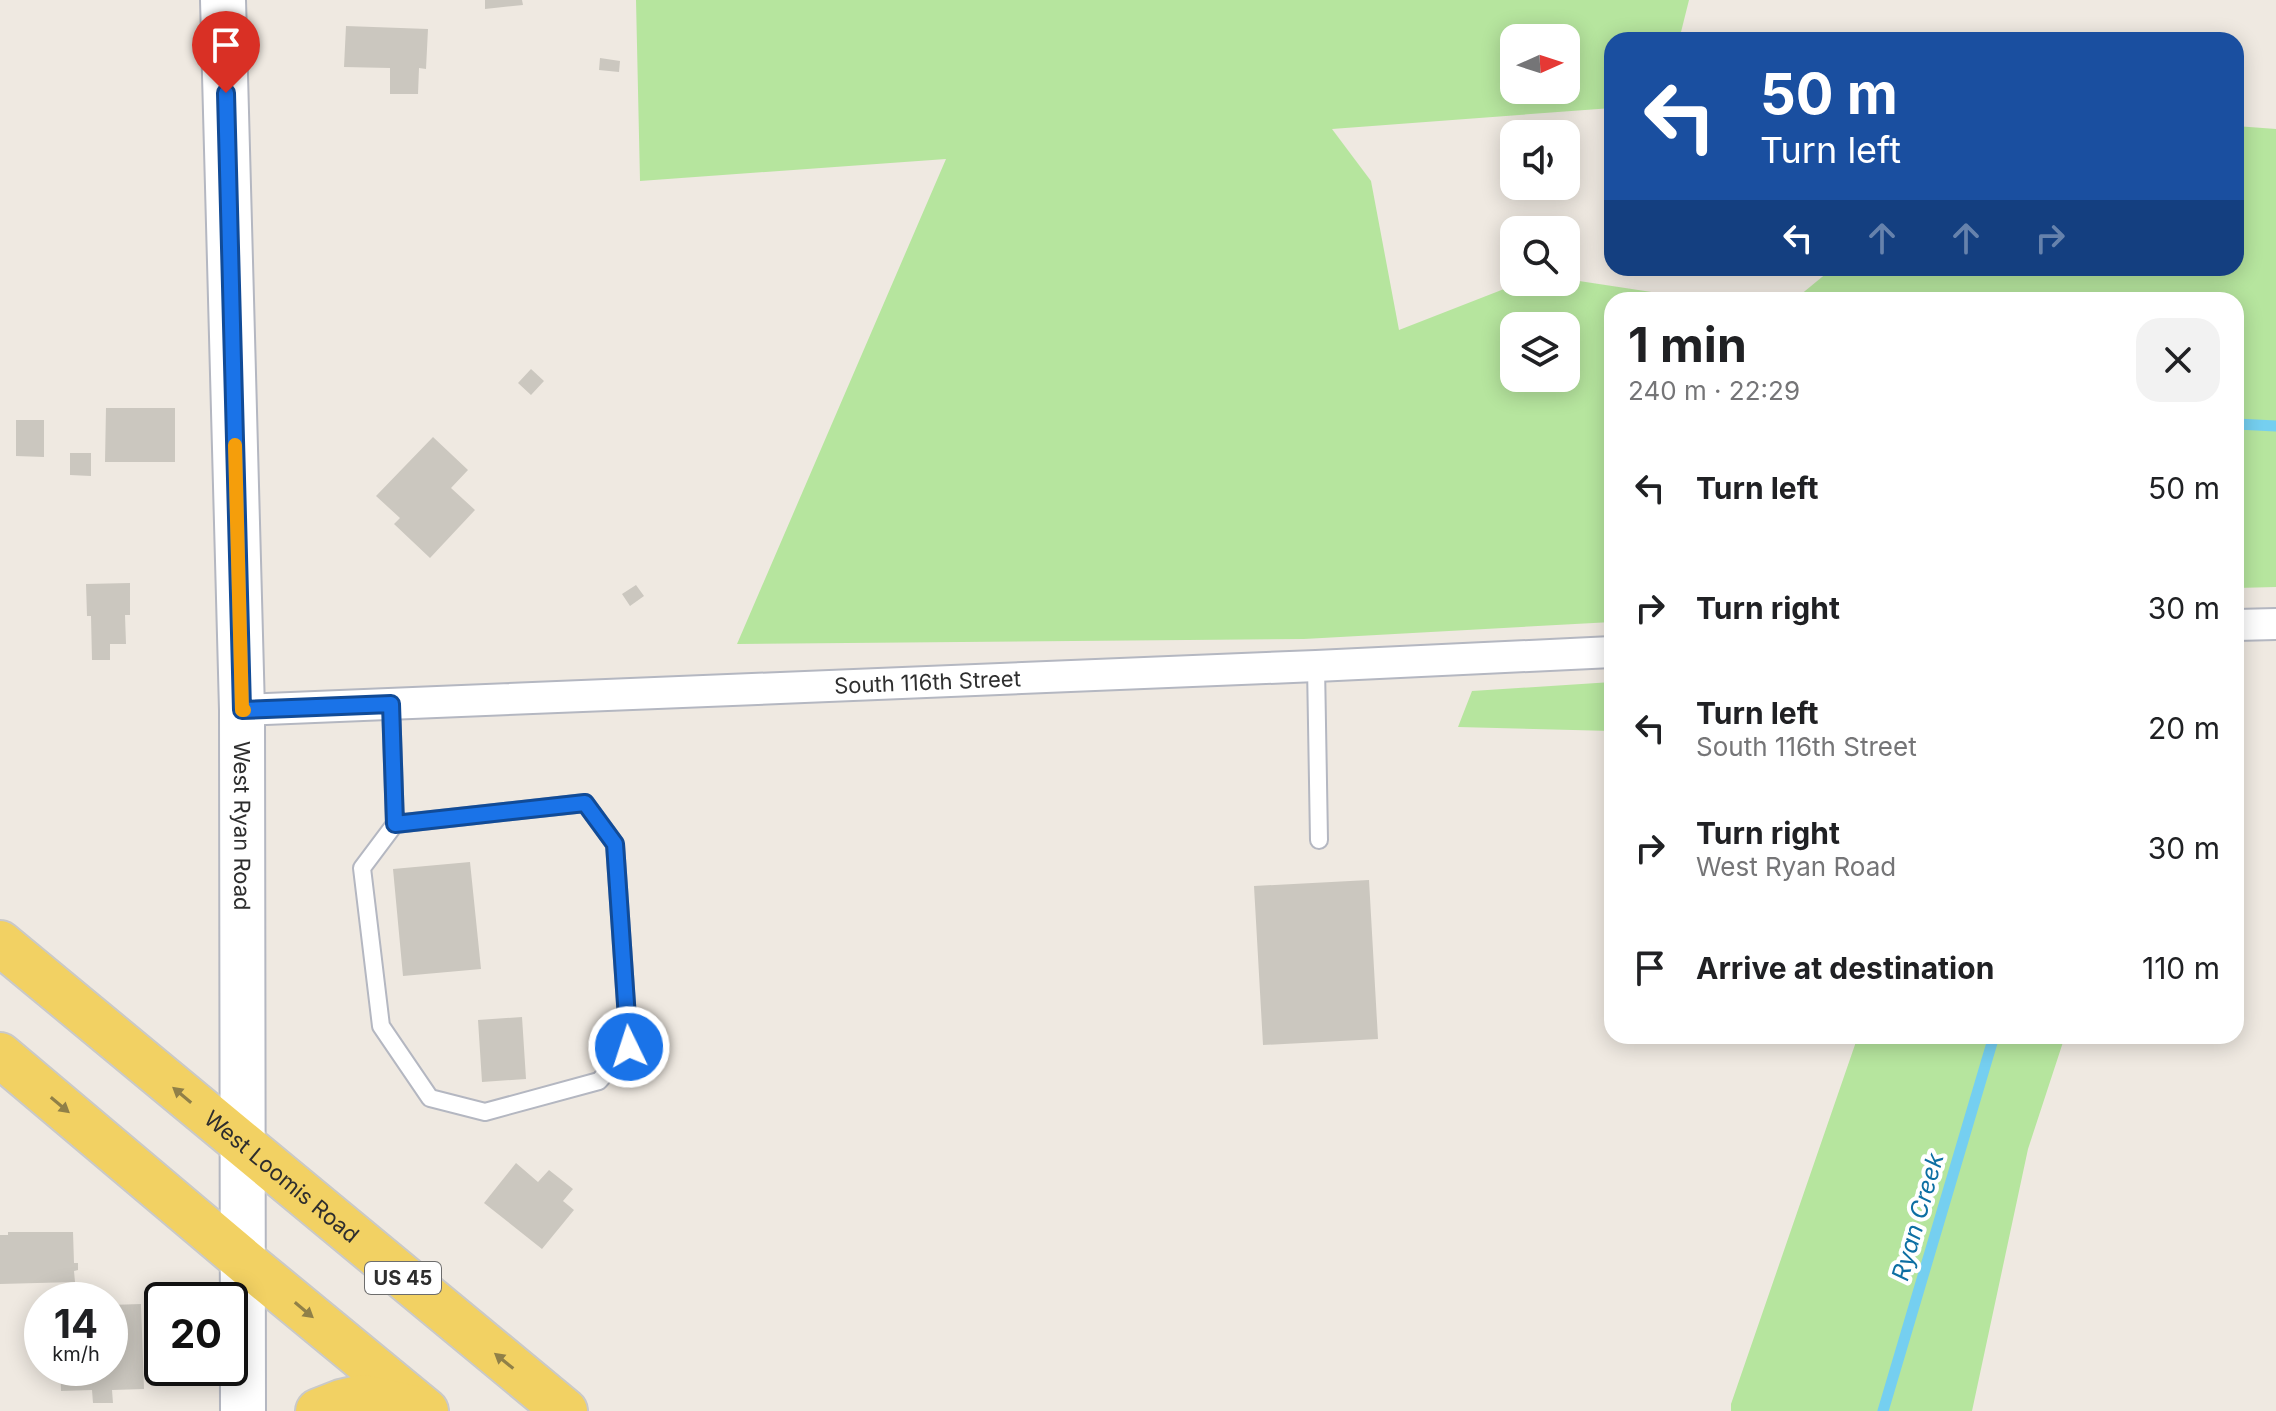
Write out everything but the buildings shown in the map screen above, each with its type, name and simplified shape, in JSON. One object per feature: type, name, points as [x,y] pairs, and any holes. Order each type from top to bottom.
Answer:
[{"type":"main road","name":"West Loomis Road","points":[[0,943],[565,1411]]},
{"type":"main road","points":[[0,1055],[425,1410]]},
{"type":"main road","points":[[318,1411],[363,1397],[425,1410]]},
{"type":"street","name":"West Ryan Road","points":[[223,0],[242,710],[243,1411]]},
{"type":"street","points":[[2244,625],[2276,624]]},
{"type":"street","name":"South 116th Street","points":[[242,710],[1604,652]]},
{"type":"lane","points":[[1316,666],[1319,840]]},
{"type":"lane","points":[[391,704],[395,824],[362,868],[381,1026],[430,1098],[485,1112],[599,1081],[629,1047],[615,844],[585,803],[395,824]]},
{"type":"green space","points":[[636,0],[1689,0],[1681,32],[1604,32],[1604,109],[1332,129],[1371,181],[1399,330],[1500,291],[1500,296],[1580,296],[1580,281],[1651,292],[1604,292],[1604,622],[1304,639],[737,644],[946,159],[640,181]]},
{"type":"green space","points":[[2244,127],[2276,129],[2276,587],[2244,588],[2244,292],[1804,292],[1823,276],[2244,276]]},
{"type":"green space","points":[[1604,683],[1604,731],[1458,727],[1472,691]]},
{"type":"green space","points":[[1855,1044],[2062,1044],[2028,1149],[1972,1411],[1731,1411]]},
{"type":"waterway","name":"Ryan Creek","points":[[2244,424],[2276,426]]},
{"type":"waterway","name":"Ryan Creek","points":[[1883,1411],[1992,1044]]},
{"type":"slow traffic","points":[[235,445],[244,710]]},
{"type":"route","points":[[226,93],[242,710],[391,704],[395,824],[585,803],[615,844],[629,1047]]}]
